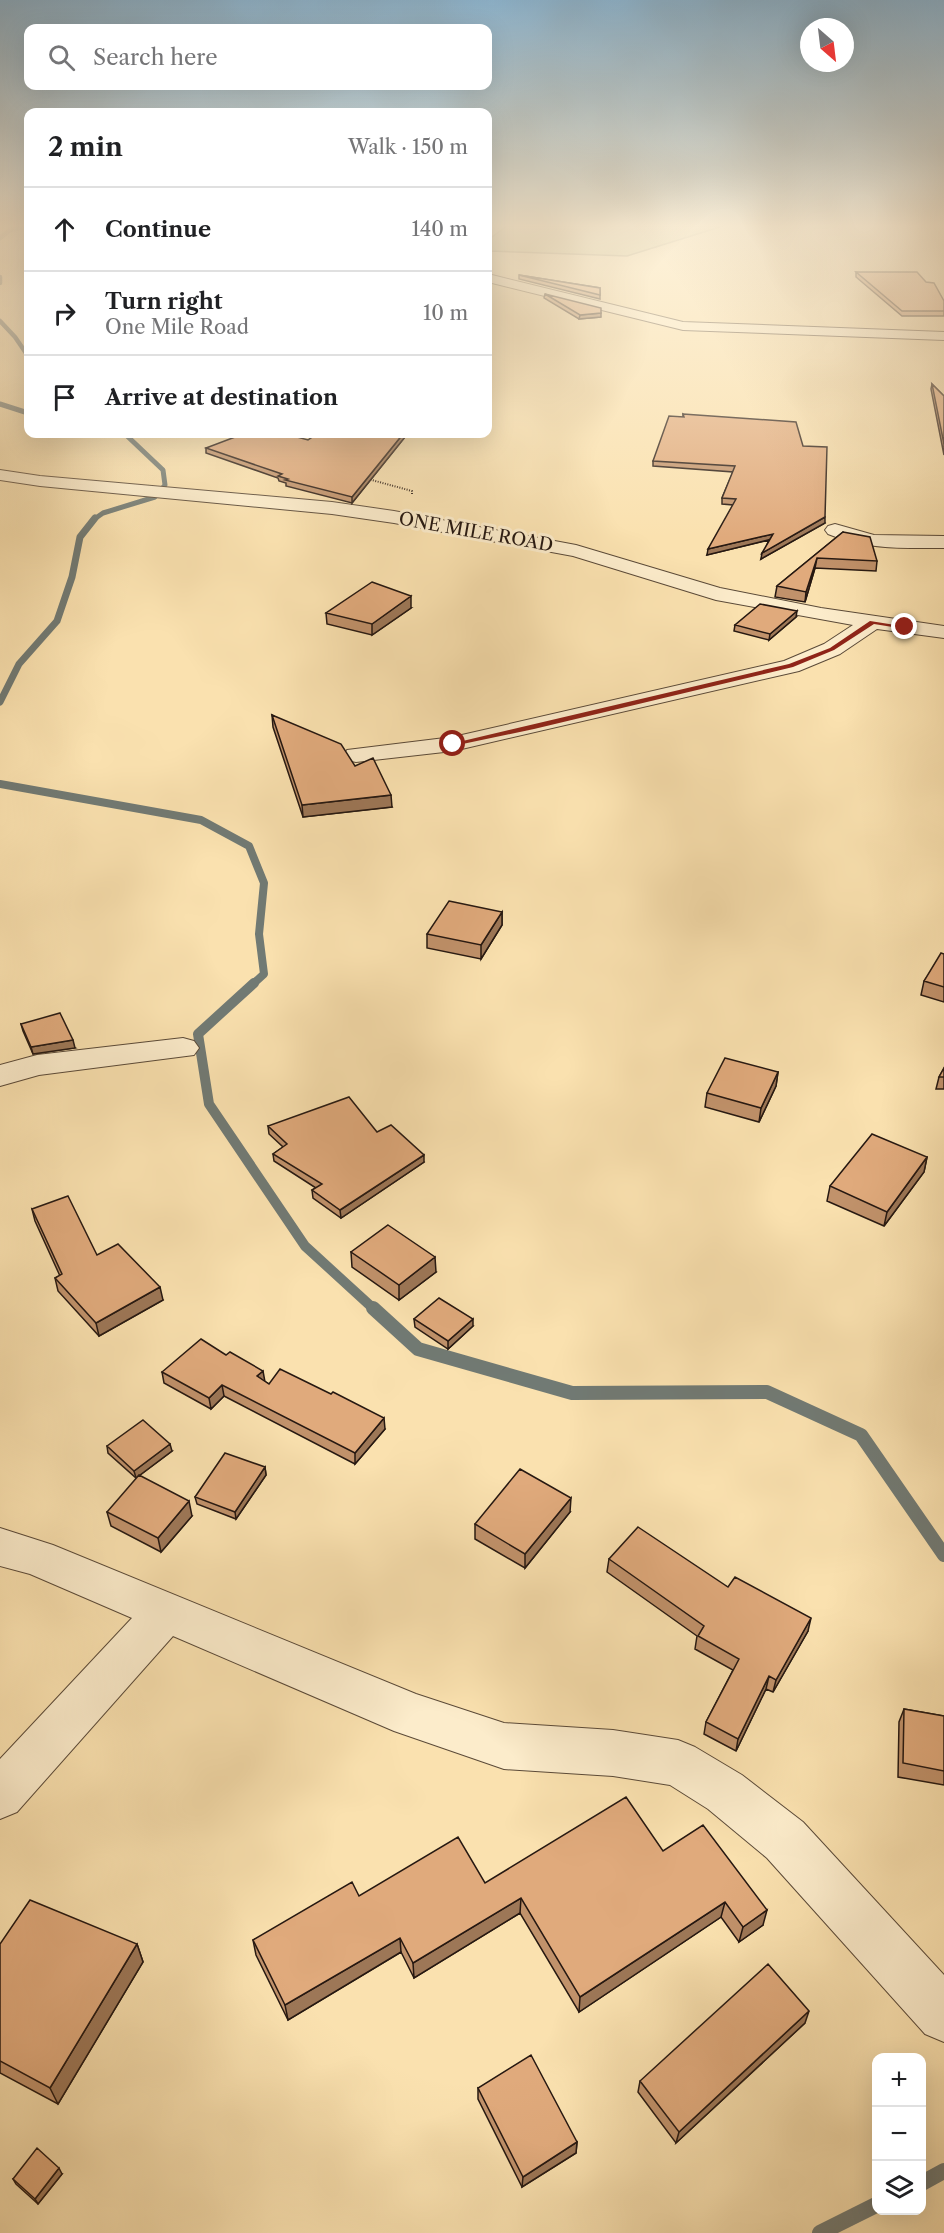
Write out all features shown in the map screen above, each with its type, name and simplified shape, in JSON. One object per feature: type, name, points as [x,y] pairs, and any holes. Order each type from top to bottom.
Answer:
[{"type":"street","points":[[793,330],[944,336]]},
{"type":"street","name":"ONE MILE ROAD","points":[[0,475],[40,481],[332,508],[576,551],[716,594],[872,622],[944,632]]},
{"type":"street","points":[[835,530],[848,537],[867,540],[944,542]]},
{"type":"street","points":[[356,755],[453,744],[523,730],[791,666],[832,649],[872,622]]},
{"type":"street","points":[[0,1076],[36,1065],[183,1048]]},
{"type":"street","points":[[0,1547],[38,1558],[411,1715],[504,1746],[613,1753],[678,1763],[725,1792],[785,1840],[944,2015]]},
{"type":"street","points":[[0,1795],[167,1611]]},
{"type":"building","points":[[932,384],[944,396],[944,444]]},
{"type":"building","points":[[683,414],[796,422],[803,446],[827,447],[825,517],[762,553],[773,534],[708,549],[736,499],[722,498],[735,466],[653,461],[669,416],[684,417]]},
{"type":"building","points":[[232,438],[301,438],[308,440],[311,438],[400,438],[352,497],[285,480],[288,479],[278,476],[282,474],[206,448]]},
{"type":"building","points":[[843,532],[870,537],[877,561],[817,558],[806,592],[777,586]]},
{"type":"building","points":[[372,582],[411,596],[372,624],[326,613]]},
{"type":"building","points":[[760,604],[797,611],[770,634],[735,625]]},
{"type":"building","points":[[272,715],[341,744],[355,766],[373,758],[391,795],[302,805]]},
{"type":"building","points":[[449,901],[502,912],[481,945],[427,934]]},
{"type":"building","points":[[941,953],[944,954],[944,987],[924,981]]},
{"type":"building","points":[[60,1013],[73,1040],[31,1047],[21,1024]]},
{"type":"building","points":[[725,1058],[778,1072],[761,1108],[707,1093]]},
{"type":"building","points":[[349,1097],[377,1132],[391,1125],[424,1155],[340,1210],[312,1190],[322,1184],[273,1154],[287,1144],[268,1126]]},
{"type":"building","points":[[872,1134],[927,1157],[887,1212],[830,1186]]},
{"type":"building","points":[[68,1196],[97,1255],[118,1244],[160,1287],[96,1323],[55,1278],[62,1274],[32,1209]]},
{"type":"building","points":[[388,1225],[435,1257],[399,1285],[351,1252]]},
{"type":"building","points":[[439,1298],[473,1319],[448,1341],[414,1319]]},
{"type":"building","points":[[201,1339],[226,1355],[230,1352],[263,1371],[257,1376],[269,1384],[280,1369],[384,1418],[355,1453],[222,1385],[209,1398],[162,1372]]},
{"type":"building","points":[[143,1420],[170,1444],[134,1471],[107,1446]]},
{"type":"building","points":[[225,1453],[265,1467],[235,1512],[195,1497]]},
{"type":"building","points":[[520,1469],[571,1498],[525,1554],[475,1524]]},
{"type":"building","points":[[139,1475],[189,1501],[158,1538],[107,1512]]},
{"type":"building","points":[[638,1527],[728,1587],[735,1577],[811,1618],[776,1680],[769,1676],[738,1739],[706,1722],[739,1659],[698,1636],[704,1626],[609,1559]]},
{"type":"building","points":[[904,1709],[944,1716],[944,1771],[903,1763]]},
{"type":"building","points":[[626,1797],[663,1851],[703,1825],[767,1910],[743,1927],[725,1902],[580,1997],[521,1898],[413,1963],[400,1938],[285,2005],[253,1940],[352,1882],[359,1896],[458,1837],[485,1883]]},
{"type":"building","points":[[30,1900],[137,1944],[50,2088],[0,2061],[0,1944]]},
{"type":"building","points":[[768,1964],[809,2011],[679,2132],[640,2081]]},
{"type":"building","points":[[531,2055],[577,2142],[523,2177],[478,2088]]},
{"type":"building","points":[[37,2148],[59,2168],[35,2199],[13,2179]]},
{"type":"waterway","points":[[9,330],[24,350]]},
{"type":"waterway","points":[[0,404],[24,412]]},
{"type":"waterway","points":[[94,519],[103,513],[155,497],[165,485],[163,470],[129,438]]},
{"type":"waterway","points":[[0,702],[19,664],[57,621],[72,577],[80,537],[94,519]]},
{"type":"waterway","points":[[0,784],[201,820],[249,846],[264,883],[259,934],[264,974],[253,984]]},
{"type":"waterway","points":[[254,983],[198,1034],[209,1104],[305,1246],[375,1310]]},
{"type":"waterway","points":[[373,1308],[418,1349],[572,1393],[767,1392],[861,1435],[944,1555]]},
{"type":"waterway","points":[[926,2181],[944,2171]]},
{"type":"waterway","points":[[820,2233],[872,2207]]},
{"type":"route","points":[[453,744],[791,666],[832,649],[872,622],[905,627]]}]
